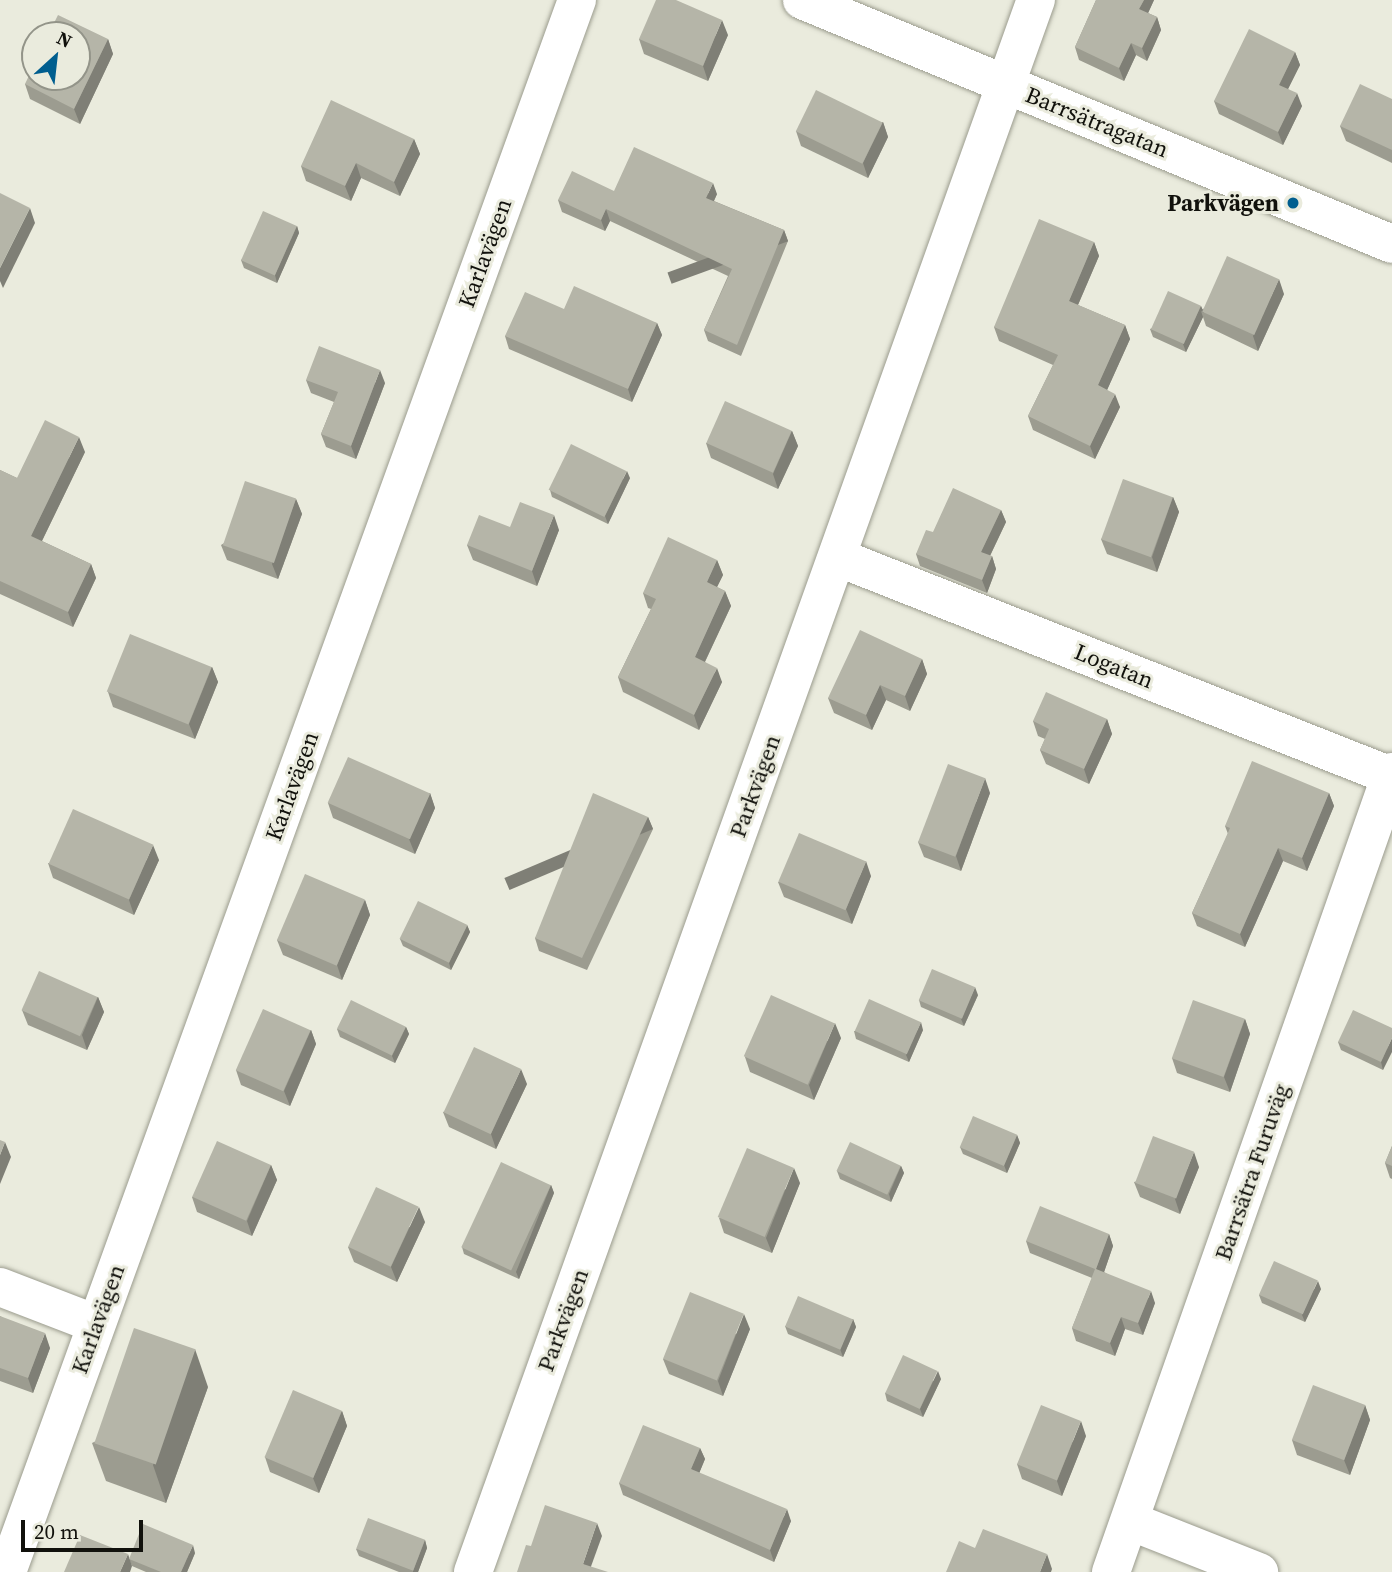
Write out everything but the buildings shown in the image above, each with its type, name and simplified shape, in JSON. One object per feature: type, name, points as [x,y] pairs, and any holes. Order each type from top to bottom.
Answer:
[{"type":"street","name":"Karlavägen","points":[[7,1572],[14,1507],[96,1324],[577,0]]},
{"type":"street","name":"Barrsätragatan","points":[[802,0],[1392,244]]},
{"type":"street","name":"Parkvägen","points":[[473,1572],[1004,83],[1036,0]]},
{"type":"street","name":"Logatan","points":[[837,557],[1391,774]]},
{"type":"street","name":"Barrsätra Furuväg","points":[[1111,1572],[1391,774]]},
{"type":"street","points":[[0,1287],[96,1324]]},
{"type":"street","points":[[1130,1521],[1259,1572]]},
{"type":"place","name":"Parkvägen","points":[[1293,203]]}]
